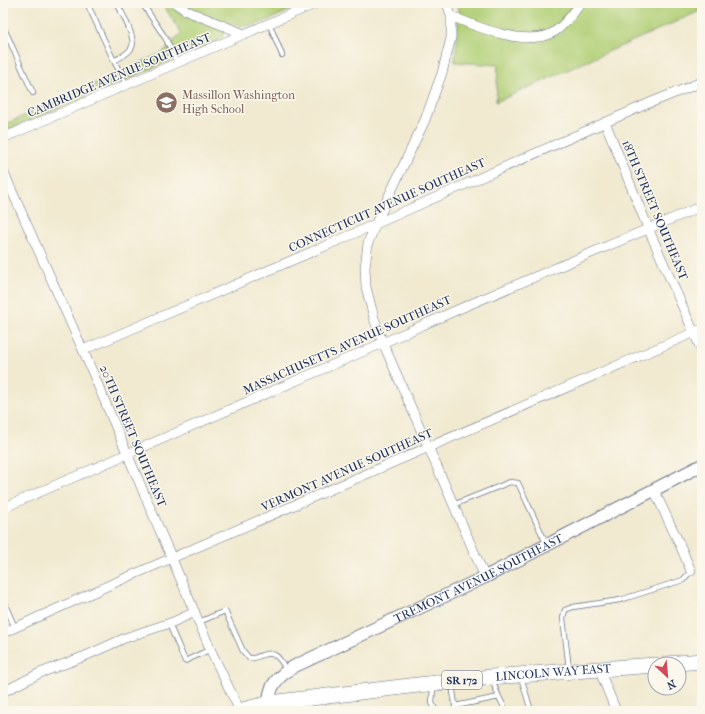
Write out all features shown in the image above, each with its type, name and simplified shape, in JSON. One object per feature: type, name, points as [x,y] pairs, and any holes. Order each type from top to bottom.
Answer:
[{"type":"main road","points":[[687,662],[702,661]]},
{"type":"main road","name":"LINCOLN WAY EAST","points":[[239,711],[433,683],[491,677],[647,666]]},
{"type":"street","points":[[176,3],[187,11],[244,34]]},
{"type":"street","name":"CAMBRIDGE AVENUE SOUTHEAST","points":[[3,138],[317,3]]},
{"type":"street","points":[[447,3],[451,16],[451,38],[444,67],[436,91],[412,148],[368,243],[365,268],[366,287],[374,318],[383,343],[485,577]]},
{"type":"street","points":[[451,16],[476,27],[506,35],[519,38],[537,38],[554,32],[562,26],[581,3]]},
{"type":"street","name":"CONNECTICUT AVENUE SOUTHEAST","points":[[82,350],[344,238],[605,122],[702,82]]},
{"type":"street","name":"18TH STREET SOUTHEAST","points":[[605,122],[648,228],[698,331],[702,351]]},
{"type":"street","name":"20TH STREET SOUTHEAST","points":[[3,171],[239,711]]},
{"type":"street","name":"MASSACHUSETTS AVENUE SOUTHEAST","points":[[3,508],[648,228],[702,206]]},
{"type":"street","name":"VERMONT AVENUE SOUTHEAST","points":[[3,633],[698,331]]},
{"type":"street","name":"TREMONT AVENUE SOUTHEAST","points":[[271,706],[270,698],[272,688],[279,678],[287,671],[306,660],[485,577],[702,465]]},
{"type":"street","points":[[654,490],[691,572]]},
{"type":"street","points":[[3,692],[40,673],[64,663],[83,657],[125,638],[169,624],[195,612]]},
{"type":"street","points":[[599,670],[616,711]]},
{"type":"lane","points":[[87,3],[127,85]]},
{"type":"lane","points":[[114,61],[126,53],[131,48],[133,43],[133,38],[117,3]]},
{"type":"lane","points":[[142,3],[166,39],[177,63]]},
{"type":"lane","points":[[269,23],[282,56]]},
{"type":"lane","points":[[3,26],[33,93]]},
{"type":"lane","points":[[453,505],[510,482],[518,483],[547,545]]},
{"type":"lane","points":[[570,672],[563,618],[565,610],[573,607],[627,598],[683,580],[691,572]]},
{"type":"lane","points":[[3,600],[15,628]]},
{"type":"lane","points":[[199,622],[225,611],[243,651],[249,658],[256,658],[269,653],[273,654],[279,659],[287,671]]},
{"type":"lane","points":[[169,624],[185,661],[211,649]]},
{"type":"lane","points":[[520,675],[531,711]]},
{"type":"lane","points":[[491,677],[506,711]]},
{"type":"lane","points":[[452,681],[455,706],[499,697]]},
{"type":"lane","points":[[433,683],[432,703],[436,711]]},
{"type":"green space","points":[[162,3],[170,3],[174,8],[187,16],[225,30],[222,37],[3,132],[3,123],[6,124],[162,53],[181,33]]},
{"type":"green space","points":[[179,3],[305,3],[266,21],[249,26],[242,26],[227,23],[201,14]]},
{"type":"green space","points":[[456,3],[702,3],[702,10],[496,102],[498,65],[455,62],[459,10]]},
{"type":"place","name":"Massillon Washington High School","points":[[166,102]]}]
